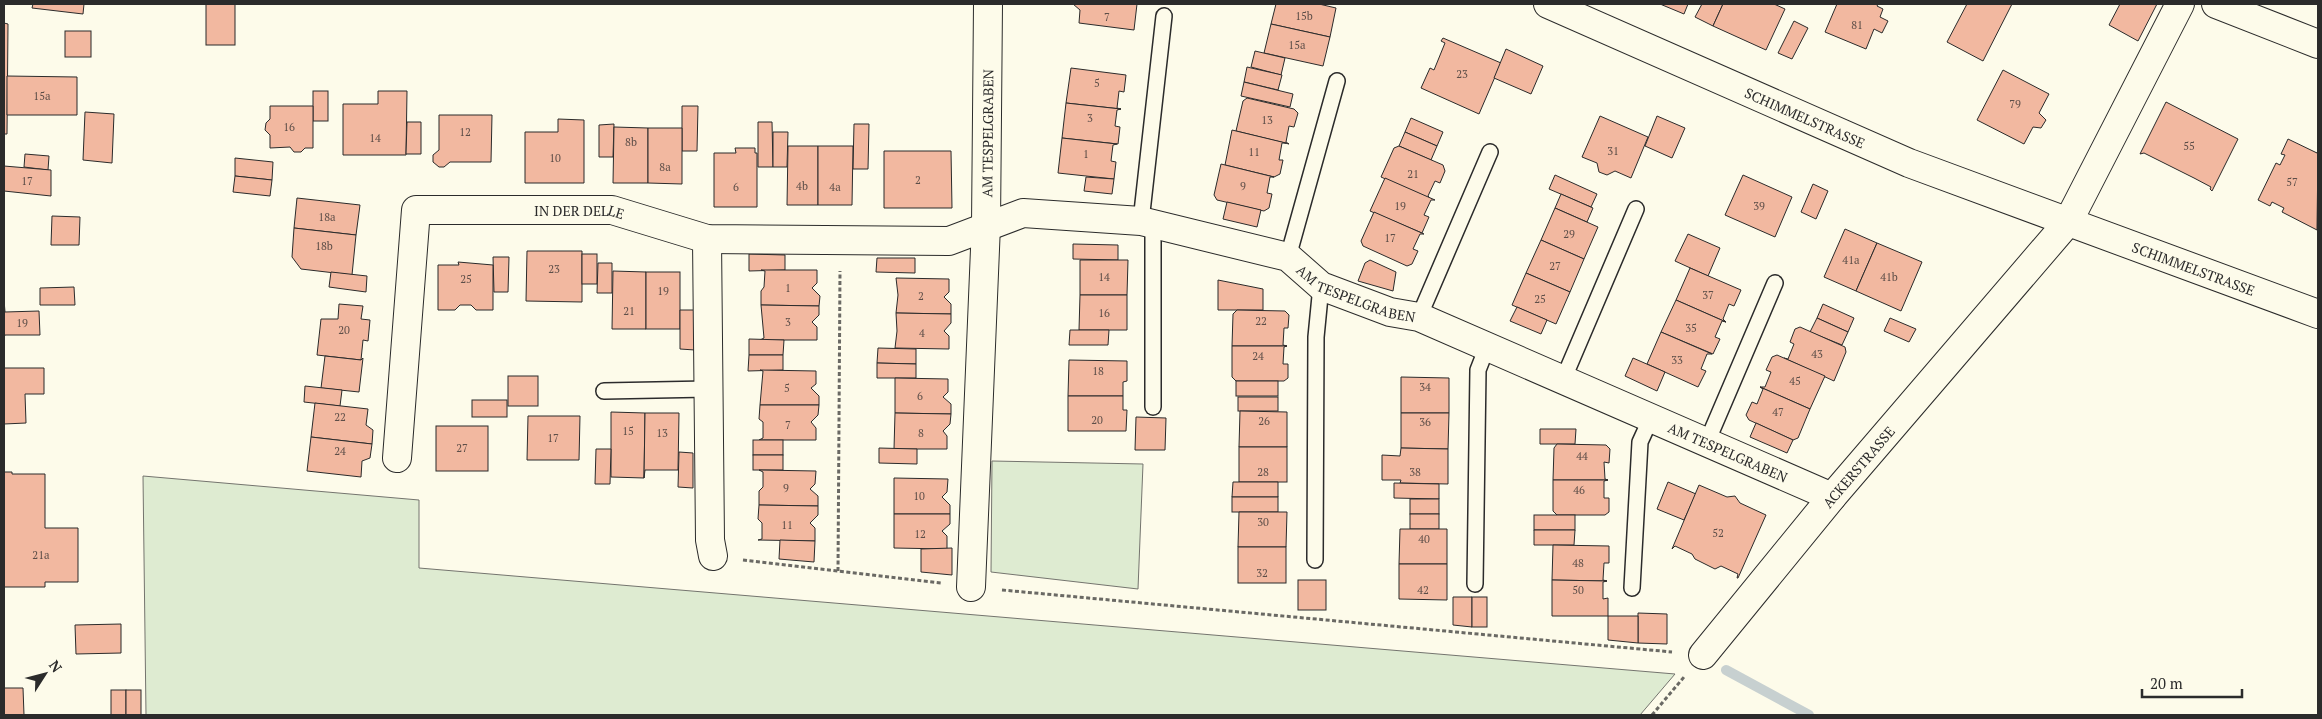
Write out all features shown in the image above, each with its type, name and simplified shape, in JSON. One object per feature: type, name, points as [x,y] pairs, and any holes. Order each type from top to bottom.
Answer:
[{"type":"street","name":"AM TESPELGRABEN","points":[[988,4],[986,226],[1022,213],[1147,223],[1288,257],[1320,286],[1390,312],[1419,317],[1832,497]]},
{"type":"street","name":"SCHIMMELSTRASSE","points":[[1548,4],[1587,12],[1909,163],[2318,314]]},
{"type":"street","points":[[2068,222],[2180,4]]},
{"type":"street","points":[[2216,4],[2256,11],[2318,44]]},
{"type":"street","name":"IN DER DELLE","points":[[397,458],[416,210],[612,210],[707,239],[949,241],[986,226]]},
{"type":"street","name":"ACKERSTRASSE","points":[[1703,655],[1832,497],[2068,222]]},
{"type":"street","points":[[970,587],[986,226]]},
{"type":"street","points":[[707,239],[710,540],[713,556]]},
{"type":"lane","points":[[1153,407],[1147,223],[1164,16]]},
{"type":"lane","points":[[1288,257],[1337,81]]},
{"type":"lane","points":[[1419,317],[1490,152]]},
{"type":"lane","points":[[1563,380],[1636,209]]},
{"type":"lane","points":[[1706,442],[1775,283]]},
{"type":"lane","points":[[1315,560],[1316,337],[1320,286]]},
{"type":"lane","points":[[1475,584],[1478,370],[1486,347]]},
{"type":"lane","points":[[604,391],[708,389]]},
{"type":"lane","points":[[1632,588],[1640,442],[1651,418]]},
{"type":"path","points":[[838,571],[840,240]]},
{"type":"path","points":[[713,556],[970,587],[1703,655]]},
{"type":"path","points":[[1652,715],[1703,655]]},
{"type":"green space","points":[[992,461],[1143,464],[1138,589],[991,572]]},
{"type":"green space","points":[[143,476],[419,500],[419,568],[1675,674],[1640,715],[146,715]]},
{"type":"building","points":[[33,4],[84,4],[83,14],[32,8]]},
{"type":"building","points":[[206,4],[235,4],[235,45],[206,45]]},
{"type":"building","points":[[1073,4],[1137,4],[1134,30],[1079,23],[1080,10]]},
{"type":"building","points":[[1276,4],[1319,4],[1336,8],[1330,37],[1271,24]]},
{"type":"building","points":[[1660,4],[1688,4],[1684,14]]},
{"type":"building","points":[[1702,4],[1723,4],[1713,26],[1695,17]]},
{"type":"building","points":[[1723,4],[1774,4],[1785,9],[1766,50],[1713,26]]},
{"type":"building","points":[[1837,4],[1878,4],[1877,6],[1883,9],[1880,17],[1888,21],[1882,33],[1874,29],[1866,49],[1825,32]]},
{"type":"building","points":[[1967,4],[2012,4],[1983,61],[1947,42]]},
{"type":"building","points":[[2120,4],[2157,4],[2138,41],[2109,25]]},
{"type":"building","points":[[1794,21],[1808,28],[1792,59],[1778,53]]},
{"type":"building","points":[[4,23],[8,24],[7,134],[4,134]]},
{"type":"building","points":[[1271,24],[1330,37],[1323,66],[1264,53]]},
{"type":"building","points":[[65,31],[91,31],[91,57],[65,57]]},
{"type":"building","points":[[1443,38],[1501,63],[1479,114],[1421,88],[1430,68],[1434,70],[1445,43],[1441,41]]},
{"type":"building","points":[[1506,49],[1543,66],[1531,94],[1494,78]]},
{"type":"building","points":[[1255,51],[1285,58],[1281,75],[1251,67]]},
{"type":"building","points":[[1247,67],[1282,75],[1278,90],[1244,82]]},
{"type":"building","points":[[1071,68],[1126,75],[1124,92],[1119,91],[1117,108],[1121,109],[1066,103]]},
{"type":"building","points":[[2003,70],[2049,94],[2039,113],[2046,120],[2041,128],[2033,127],[2024,144],[1977,120]]},
{"type":"building","points":[[7,76],[77,77],[77,115],[7,115]]},
{"type":"building","points":[[1244,82],[1293,94],[1290,107],[1241,96]]},
{"type":"building","points":[[313,91],[328,91],[328,121],[313,121]]},
{"type":"building","points":[[378,91],[407,91],[406,155],[343,155],[343,104],[378,104]]},
{"type":"building","points":[[1247,98],[1294,109],[1298,113],[1294,127],[1289,126],[1286,142],[1289,144],[1236,131],[1243,101]]},
{"type":"building","points":[[2166,102],[2238,139],[2212,191],[2211,187],[2194,178],[2144,153],[2140,154]]},
{"type":"building","points":[[1066,103],[1121,109],[1117,110],[1115,126],[1120,127],[1118,144],[1062,138]]},
{"type":"building","points":[[270,106],[313,106],[313,148],[305,148],[301,152],[294,152],[290,147],[270,148],[270,135],[265,130],[266,123],[270,119]]},
{"type":"building","points":[[682,106],[698,106],[697,151],[682,151]]},
{"type":"building","points":[[85,112],[114,114],[112,163],[83,160]]},
{"type":"building","points":[[439,115],[492,115],[491,162],[450,162],[444,167],[439,167],[433,162],[433,155],[439,150]]},
{"type":"building","points":[[1600,116],[1648,137],[1631,178],[1615,171],[1607,175],[1599,172],[1597,163],[1582,157]]},
{"type":"building","points":[[1657,116],[1685,128],[1672,158],[1645,146]]},
{"type":"building","points":[[1411,118],[1443,132],[1437,146],[1405,132]]},
{"type":"building","points":[[558,119],[584,120],[584,183],[525,183],[525,132],[558,132]]},
{"type":"building","points":[[407,122],[421,122],[421,154],[406,154]]},
{"type":"building","points":[[758,122],[772,122],[773,167],[758,167]]},
{"type":"building","points":[[614,124],[613,157],[599,157],[599,125]]},
{"type":"building","points":[[854,124],[869,124],[868,169],[853,169]]},
{"type":"building","points":[[614,127],[648,128],[648,183],[613,183]]},
{"type":"building","points":[[648,128],[682,128],[682,184],[648,183]]},
{"type":"building","points":[[1232,130],[1286,143],[1282,143],[1279,160],[1283,160],[1280,174],[1274,177],[1225,165]]},
{"type":"building","points":[[773,132],[788,132],[787,167],[773,167]]},
{"type":"building","points":[[1405,132],[1437,146],[1431,160],[1399,146]]},
{"type":"building","points":[[1062,138],[1117,144],[1113,145],[1111,161],[1116,162],[1114,179],[1058,173]]},
{"type":"building","points":[[2288,139],[2317,153],[2318,150],[2317,230],[2282,212],[2284,208],[2272,202],[2270,206],[2258,200],[2276,163],[2280,165],[2285,155],[2281,154]]},
{"type":"building","points":[[788,146],[818,146],[818,205],[787,205]]},
{"type":"building","points":[[818,146],[853,146],[852,205],[818,205]]},
{"type":"building","points":[[1399,146],[1443,165],[1445,171],[1440,183],[1435,181],[1428,196],[1431,199],[1381,177],[1394,148]]},
{"type":"building","points":[[735,148],[755,148],[755,153],[757,153],[757,207],[714,207],[714,153],[736,153]]},
{"type":"building","points":[[884,151],[951,151],[952,208],[884,208]]},
{"type":"building","points":[[25,154],[49,156],[48,170],[24,167]]},
{"type":"building","points":[[235,158],[273,162],[272,180],[235,176]]},
{"type":"building","points":[[1221,164],[1274,177],[1270,177],[1267,193],[1272,194],[1269,208],[1264,211],[1217,200],[1214,195]]},
{"type":"building","points":[[4,166],[51,170],[51,196],[4,191]]},
{"type":"building","points":[[1555,175],[1597,194],[1591,207],[1549,189]]},
{"type":"building","points":[[1743,175],[1792,197],[1775,237],[1725,215]]},
{"type":"building","points":[[235,176],[272,180],[270,196],[233,192]]},
{"type":"building","points":[[1086,177],[1114,179],[1112,194],[1084,191]]},
{"type":"building","points":[[1385,178],[1435,200],[1431,200],[1424,215],[1429,217],[1422,233],[1370,211]]},
{"type":"building","points":[[1813,184],[1828,191],[1816,219],[1801,212]]},
{"type":"building","points":[[1561,194],[1593,208],[1587,222],[1555,208]]},
{"type":"building","points":[[297,198],[360,205],[356,235],[294,228]]},
{"type":"building","points":[[1227,202],[1261,210],[1257,227],[1223,219]]},
{"type":"building","points":[[1555,208],[1598,227],[1584,259],[1541,240]]},
{"type":"building","points":[[1374,212],[1424,234],[1420,234],[1413,249],[1418,251],[1412,264],[1407,266],[1363,246],[1361,241]]},
{"type":"building","points":[[52,216],[80,217],[79,245],[51,245]]},
{"type":"building","points":[[294,228],[356,235],[352,275],[301,269],[292,257]]},
{"type":"building","points":[[1845,229],[1877,243],[1856,291],[1824,277]]},
{"type":"building","points":[[1688,234],[1720,248],[1708,276],[1675,261]]},
{"type":"building","points":[[1541,240],[1584,259],[1570,292],[1526,273]]},
{"type":"building","points":[[1877,243],[1922,262],[1901,311],[1856,291]]},
{"type":"building","points":[[1073,244],[1118,245],[1118,260],[1073,259]]},
{"type":"building","points":[[527,251],[582,251],[582,302],[526,301]]},
{"type":"building","points":[[582,254],[597,254],[597,284],[582,284]]},
{"type":"building","points":[[749,254],[785,255],[785,270],[749,271]]},
{"type":"building","points":[[493,257],[509,257],[508,292],[494,292]]},
{"type":"building","points":[[877,258],[915,258],[915,273],[876,272]]},
{"type":"building","points":[[1080,260],[1128,260],[1127,295],[1080,295]]},
{"type":"building","points":[[1370,260],[1396,272],[1393,291],[1358,281],[1365,263]]},
{"type":"building","points":[[458,262],[493,265],[493,310],[476,310],[471,305],[460,305],[455,310],[438,310],[438,265],[459,265]]},
{"type":"building","points":[[598,263],[612,263],[612,293],[597,293]]},
{"type":"building","points":[[1690,268],[1741,290],[1734,306],[1729,304],[1723,319],[1726,322],[1676,300]]},
{"type":"building","points":[[761,270],[817,270],[817,283],[812,288],[820,296],[819,306],[761,305],[761,291],[764,287],[765,271]]},
{"type":"building","points":[[613,271],[646,272],[646,329],[612,329]]},
{"type":"building","points":[[331,272],[367,276],[366,292],[329,287]]},
{"type":"building","points":[[646,272],[680,272],[680,329],[646,329]]},
{"type":"building","points":[[1526,273],[1570,292],[1556,324],[1512,305]]},
{"type":"building","points":[[896,278],[949,279],[949,292],[944,297],[951,304],[951,314],[896,313],[898,295]]},
{"type":"building","points":[[1218,280],[1263,289],[1263,310],[1218,310]]},
{"type":"building","points":[[74,287],[75,305],[40,305],[40,288]]},
{"type":"building","points":[[1080,295],[1127,295],[1127,330],[1079,330]]},
{"type":"building","points":[[4,300],[5,312],[39,311],[40,335],[5,335],[4,337]]},
{"type":"building","points":[[1676,300],[1726,322],[1722,321],[1715,337],[1720,339],[1713,354],[1661,332]]},
{"type":"building","points":[[339,304],[363,306],[361,319],[370,320],[368,341],[363,340],[361,360],[317,355],[321,319],[338,319]]},
{"type":"building","points":[[1823,304],[1854,318],[1848,332],[1817,318]]},
{"type":"building","points":[[761,305],[819,306],[819,315],[812,322],[817,327],[817,340],[760,340],[764,338]]},
{"type":"building","points":[[1517,307],[1547,320],[1541,334],[1510,321]]},
{"type":"building","points":[[680,310],[695,310],[695,350],[680,349]]},
{"type":"building","points":[[1237,310],[1285,311],[1289,315],[1288,328],[1284,328],[1283,345],[1287,346],[1232,346],[1233,314]]},
{"type":"building","points":[[896,313],[951,314],[951,323],[944,331],[949,336],[949,349],[895,348],[897,331]]},
{"type":"building","points":[[1817,318],[1848,332],[1842,345],[1810,332]]},
{"type":"building","points":[[1890,318],[1916,329],[1909,342],[1884,331]]},
{"type":"building","points":[[1800,327],[1845,347],[1846,352],[1834,381],[1784,358],[1788,359],[1794,344],[1790,342],[1795,329]]},
{"type":"building","points":[[1070,330],[1109,330],[1108,345],[1069,345]]},
{"type":"building","points":[[1661,332],[1712,354],[1707,354],[1701,369],[1706,371],[1698,387],[1647,364]]},
{"type":"building","points":[[749,339],[784,340],[783,355],[749,355]]},
{"type":"building","points":[[1232,346],[1287,346],[1284,347],[1283,364],[1288,364],[1288,378],[1284,381],[1236,381],[1232,377]]},
{"type":"building","points":[[878,348],[916,349],[916,364],[877,363]]},
{"type":"building","points":[[749,355],[783,355],[783,370],[748,371]]},
{"type":"building","points":[[1777,355],[1825,376],[1810,409],[1760,387],[1765,387],[1771,372],[1766,370],[1772,357]]},
{"type":"building","points":[[325,356],[361,360],[363,358],[359,392],[321,388]]},
{"type":"building","points":[[1633,358],[1665,372],[1657,391],[1625,376]]},
{"type":"building","points":[[1069,360],[1127,361],[1127,381],[1123,382],[1123,396],[1068,396]]},
{"type":"building","points":[[877,363],[916,364],[916,378],[877,378]]},
{"type":"building","points":[[4,368],[44,368],[44,394],[25,394],[26,423],[4,424]]},
{"type":"building","points":[[760,370],[816,371],[816,384],[811,388],[819,396],[819,405],[760,405],[763,371]]},
{"type":"building","points":[[508,376],[538,376],[538,406],[508,406]]},
{"type":"building","points":[[1401,377],[1449,378],[1449,413],[1401,413]]},
{"type":"building","points":[[895,378],[948,379],[948,392],[943,397],[951,404],[951,414],[895,413]]},
{"type":"building","points":[[1236,381],[1278,381],[1278,396],[1236,396]]},
{"type":"building","points":[[305,386],[342,390],[340,406],[304,402]]},
{"type":"building","points":[[1760,387],[1810,409],[1798,438],[1793,440],[1749,420],[1746,415],[1752,402],[1757,404],[1763,389]]},
{"type":"building","points":[[1068,396],[1123,396],[1123,410],[1127,410],[1126,431],[1068,431]]},
{"type":"building","points":[[1238,397],[1278,397],[1278,411],[1238,411]]},
{"type":"building","points":[[472,400],[507,400],[507,417],[472,417]]},
{"type":"building","points":[[315,403],[368,409],[366,425],[373,430],[372,444],[311,437]]},
{"type":"building","points":[[760,405],[819,405],[818,415],[811,422],[816,428],[816,440],[759,440],[763,438],[763,422],[759,419]]},
{"type":"building","points":[[1240,411],[1287,412],[1287,447],[1239,447]]},
{"type":"building","points":[[611,412],[645,413],[644,478],[611,477]]},
{"type":"building","points":[[645,413],[679,413],[678,470],[645,470],[644,478]]},
{"type":"building","points":[[895,413],[951,414],[950,424],[943,431],[947,436],[947,449],[894,449]]},
{"type":"building","points":[[1401,413],[1449,413],[1448,449],[1401,448]]},
{"type":"building","points":[[528,416],[580,416],[579,460],[527,460]]},
{"type":"building","points":[[1136,417],[1166,418],[1165,450],[1135,450]]},
{"type":"building","points":[[1756,423],[1793,440],[1787,453],[1750,437]]},
{"type":"building","points":[[436,426],[488,426],[488,471],[436,471]]},
{"type":"building","points":[[1540,429],[1576,429],[1575,444],[1540,444]]},
{"type":"building","points":[[311,437],[372,444],[370,458],[362,461],[361,477],[307,471]]},
{"type":"building","points":[[753,440],[783,440],[783,455],[753,455]]},
{"type":"building","points":[[1557,444],[1606,445],[1610,449],[1609,463],[1604,462],[1605,479],[1608,480],[1553,480],[1554,448]]},
{"type":"building","points":[[1239,447],[1287,447],[1287,482],[1239,482]]},
{"type":"building","points":[[879,448],[917,449],[917,464],[879,463]]},
{"type":"building","points":[[1401,448],[1448,449],[1448,484],[1400,483],[1401,480],[1382,480],[1382,455],[1400,456]]},
{"type":"building","points":[[596,449],[611,449],[610,484],[595,484]]},
{"type":"building","points":[[679,452],[693,453],[693,488],[678,487]]},
{"type":"building","points":[[753,455],[783,455],[783,470],[753,470]]},
{"type":"building","points":[[759,470],[816,471],[815,484],[810,489],[818,496],[818,506],[759,505],[759,491],[763,487],[763,472]]},
{"type":"building","points":[[4,472],[12,472],[12,474],[45,474],[45,528],[78,528],[78,582],[45,582],[45,587],[4,587]]},
{"type":"building","points":[[894,478],[948,479],[947,492],[942,497],[950,505],[950,514],[894,514]]},
{"type":"building","points":[[1553,480],[1608,480],[1604,481],[1604,498],[1609,498],[1609,512],[1605,515],[1557,515],[1553,511]]},
{"type":"building","points":[[1233,482],[1278,482],[1278,497],[1232,497]]},
{"type":"building","points":[[1668,482],[1696,494],[1684,520],[1657,509]]},
{"type":"building","points":[[1394,483],[1439,484],[1439,499],[1394,498]]},
{"type":"building","points":[[1699,485],[1727,497],[1735,496],[1740,503],[1766,515],[1738,578],[1738,574],[1721,566],[1715,569],[1695,559],[1692,554],[1675,546],[1672,549]]},
{"type":"building","points":[[1232,497],[1278,497],[1278,512],[1232,512]]},
{"type":"building","points":[[1410,499],[1439,499],[1439,514],[1410,514]]},
{"type":"building","points":[[759,505],[818,506],[818,515],[810,523],[815,528],[815,541],[758,540],[762,539],[762,523],[758,519]]},
{"type":"building","points":[[1239,512],[1287,512],[1286,547],[1238,547]]},
{"type":"building","points":[[894,514],[950,514],[950,524],[942,531],[947,536],[947,549],[894,548]]},
{"type":"building","points":[[1410,514],[1439,514],[1439,529],[1410,529]]},
{"type":"building","points":[[1534,515],[1575,515],[1575,530],[1534,530]]},
{"type":"building","points":[[1400,529],[1447,529],[1447,564],[1399,564]]},
{"type":"building","points":[[1534,530],[1575,530],[1574,545],[1534,545]]},
{"type":"building","points":[[780,540],[815,541],[814,562],[779,559]]},
{"type":"building","points":[[1553,545],[1609,546],[1609,563],[1604,563],[1603,580],[1607,581],[1552,580]]},
{"type":"building","points":[[1238,547],[1286,547],[1286,583],[1238,583]]},
{"type":"building","points":[[952,548],[952,575],[921,572],[921,549]]},
{"type":"building","points":[[1399,564],[1447,564],[1447,600],[1399,599]]},
{"type":"building","points":[[1298,580],[1326,580],[1326,610],[1298,610]]},
{"type":"building","points":[[1552,580],[1607,581],[1603,582],[1603,599],[1608,598],[1608,616],[1552,616]]},
{"type":"building","points":[[1453,597],[1472,597],[1472,627],[1453,625]]},
{"type":"building","points":[[1472,597],[1487,597],[1487,627],[1472,627]]},
{"type":"building","points":[[1638,613],[1667,614],[1667,644],[1638,643]]},
{"type":"building","points":[[1608,616],[1638,616],[1638,643],[1608,640]]},
{"type":"building","points":[[121,624],[121,653],[76,654],[75,625]]},
{"type":"building","points":[[4,688],[23,688],[24,715],[4,715]]},
{"type":"building","points":[[111,690],[126,690],[126,715],[111,715]]},
{"type":"building","points":[[126,690],[141,690],[141,715],[126,715]]},
{"type":"waterway","points":[[1726,670],[1809,715]]}]
